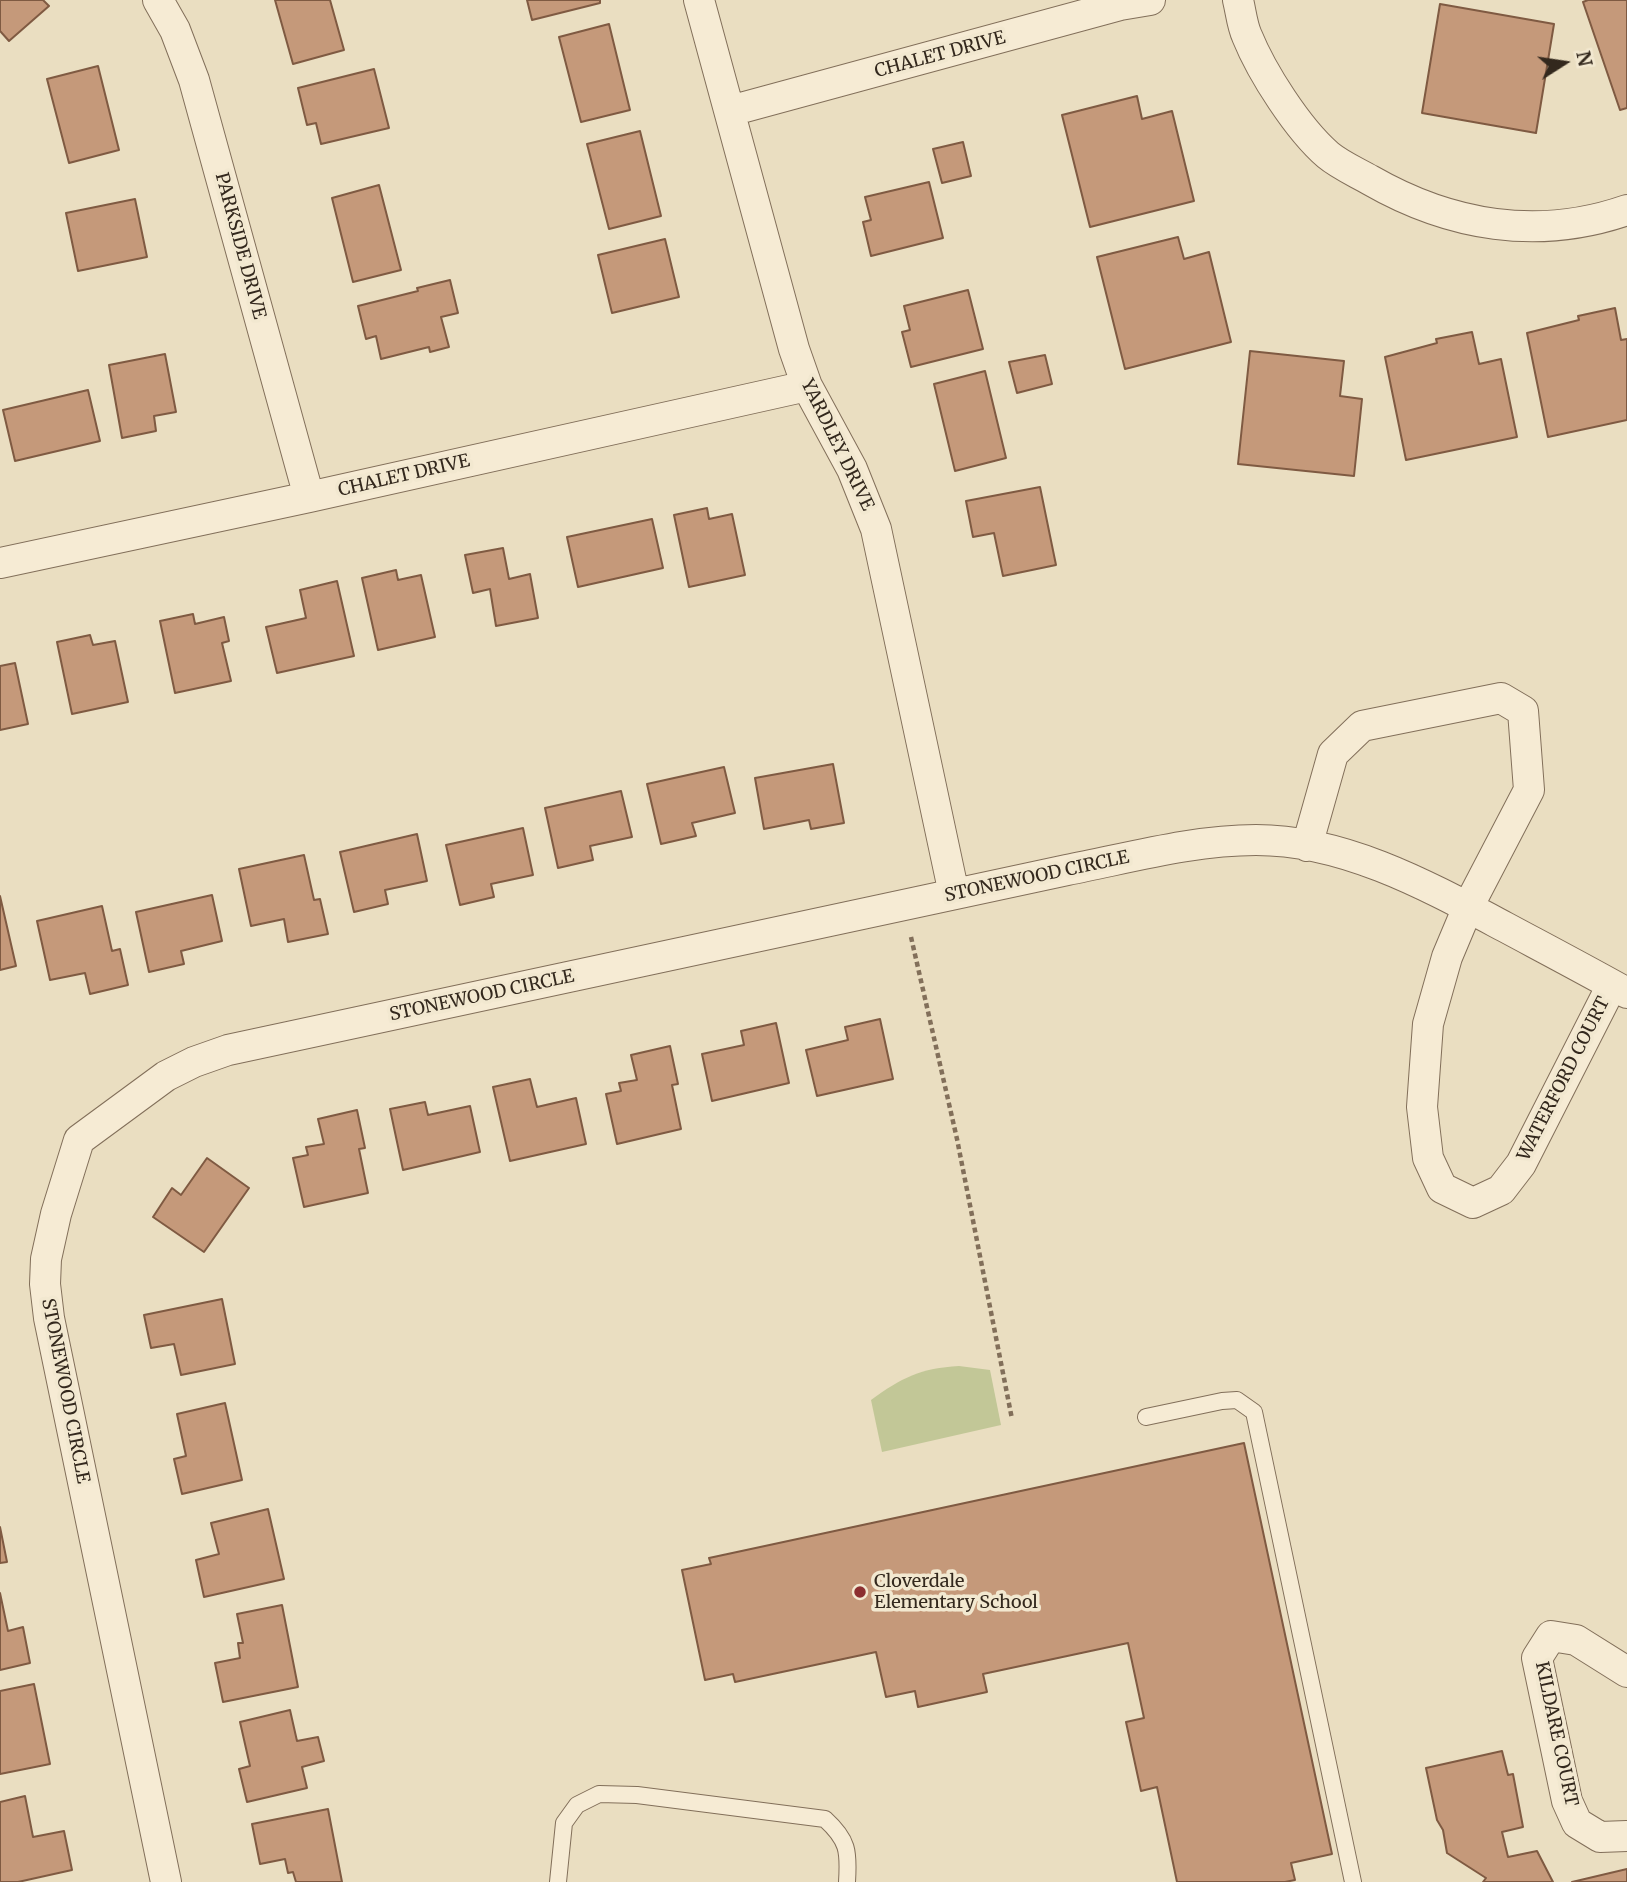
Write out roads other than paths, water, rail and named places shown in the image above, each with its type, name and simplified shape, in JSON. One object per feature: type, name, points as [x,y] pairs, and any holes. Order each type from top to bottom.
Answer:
[{"type":"street","name":"PARKSIDE DRIVE","points":[[158,0],[175,30],[194,80],[309,497]]},
{"type":"street","name":"YARDLEY DRIVE","points":[[699,0],[794,349],[807,386],[852,468],[876,528],[954,894]]},
{"type":"street","name":"CHALET DRIVE","points":[[730,111],[1120,5],[1150,0]]},
{"type":"street","points":[[1238,0],[1247,36],[1292,116],[1329,156],[1383,187],[1440,213],[1495,225],[1557,226],[1627,210]]},
{"type":"street","name":"CHALET DRIVE","points":[[0,563],[807,386]]},
{"type":"street","points":[[1307,846],[1333,754],[1362,726],[1501,698],[1524,711],[1529,790],[1468,907]]},
{"type":"street","name":"STONEWOOD CIRCLE","points":[[166,1882],[47,1307],[45,1284],[46,1259],[56,1214],[79,1140],[166,1076],[228,1050],[954,894],[1192,846],[1257,840],[1307,846],[1371,862],[1468,907],[1620,988]]},
{"type":"street","name":"WATERFORD COURT","points":[[1468,907],[1447,957],[1428,1024],[1422,1107],[1428,1158],[1442,1188],[1473,1203],[1501,1190],[1521,1164],[1620,988]]},
{"type":"street","name":"KILDARE COURT","points":[[1627,1672],[1576,1640],[1551,1636],[1537,1658],[1567,1801],[1577,1823],[1600,1837],[1627,1836]]},
{"type":"lane","points":[[1146,1417],[1237,1400],[1254,1412],[1353,1882]]},
{"type":"lane","points":[[558,1882],[564,1823],[577,1805],[599,1794],[637,1795],[825,1819],[841,1834],[847,1853],[846,1882]]},
{"type":"place","name":"Cloverdale Elementary School","points":[[860,1592]]}]
